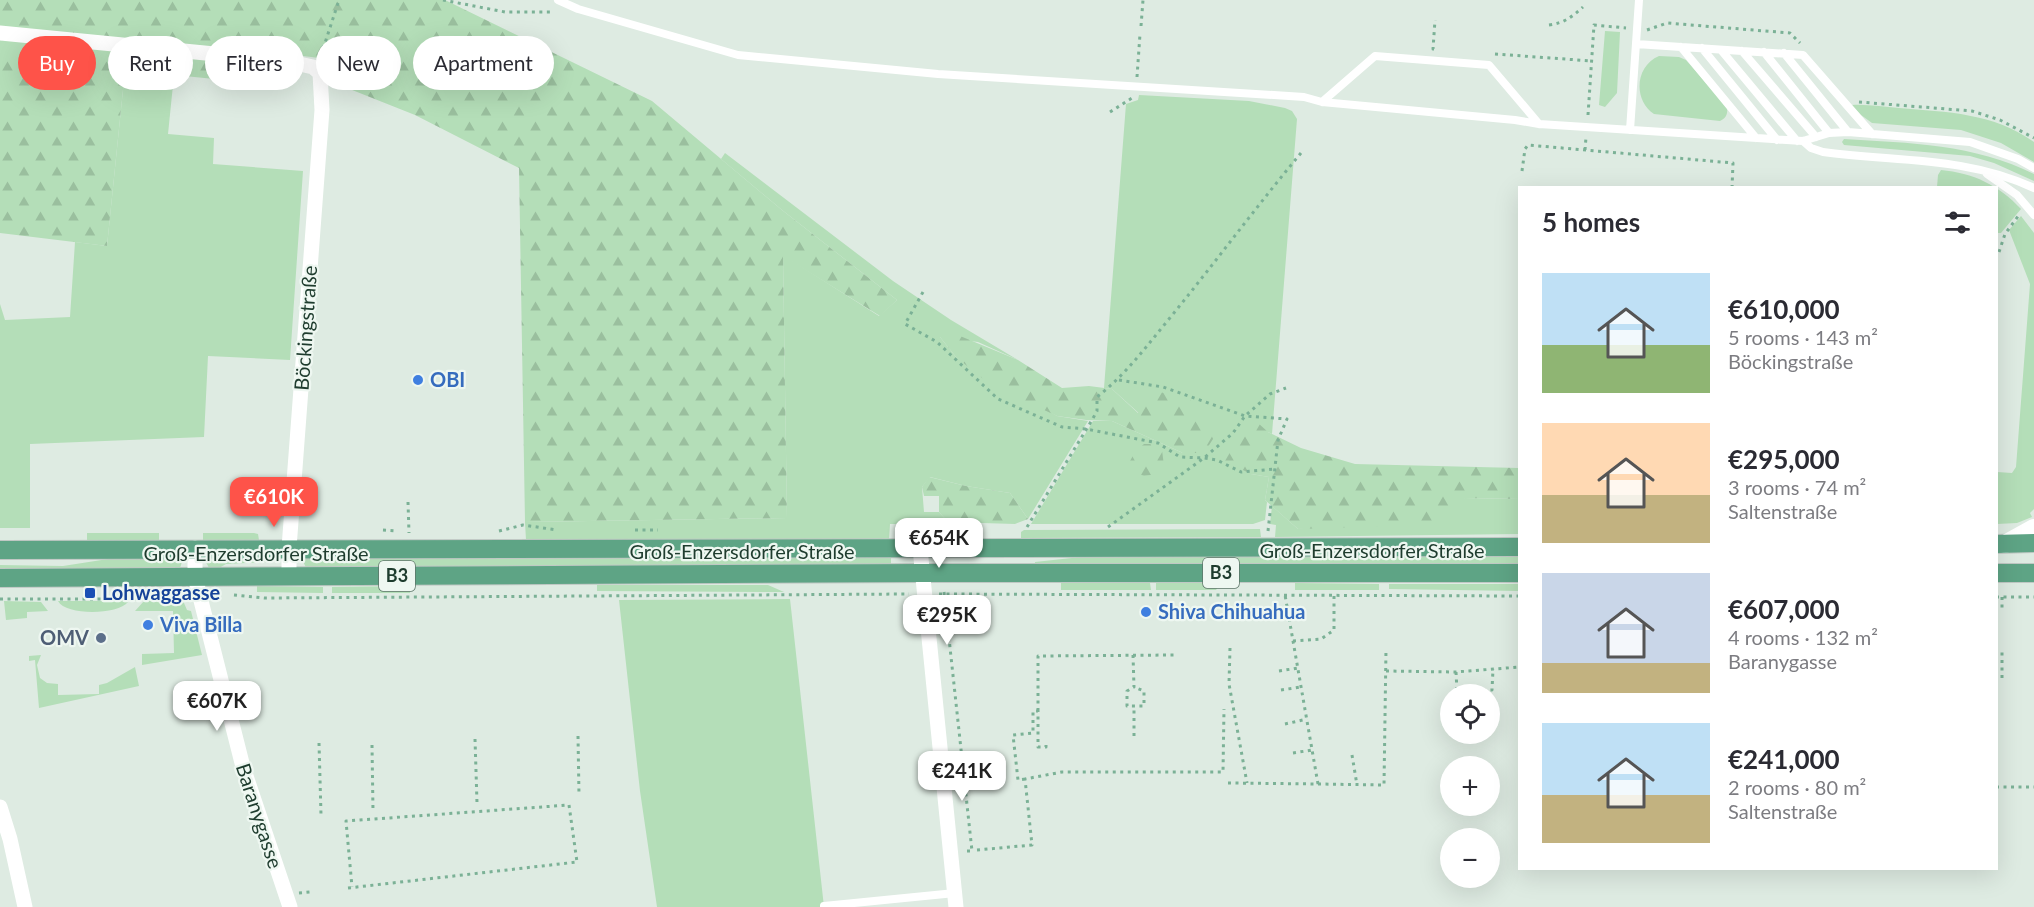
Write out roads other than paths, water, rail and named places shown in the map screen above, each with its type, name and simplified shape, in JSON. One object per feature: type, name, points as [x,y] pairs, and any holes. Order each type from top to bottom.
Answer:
[{"type":"main road","points":[[2001,544],[2034,543]]},
{"type":"main road","name":"Groß-Enzersdorfer Straße","points":[[0,550],[1518,547]]},
{"type":"main road","name":"Groß-Enzersdorfer Straße","points":[[0,578],[923,573],[1518,573]]},
{"type":"main road","points":[[1998,573],[2034,573]]},
{"type":"street","name":"Böckingstraße","points":[[0,33],[286,62],[317,73],[322,110],[289,548],[289,576]]},
{"type":"street","points":[[2001,544],[2034,528]]},
{"type":"street","name":"Baranygasse","points":[[195,548],[195,577],[243,767],[290,907]]},
{"type":"street","points":[[920,548],[956,900]]},
{"type":"street","points":[[0,807],[10,839],[25,907]]},
{"type":"lane","points":[[558,0],[578,9],[738,55],[938,74],[1304,98],[1322,102],[1539,124],[1800,141],[1829,133],[1848,132],[1970,142],[2018,159],[2034,168]]},
{"type":"lane","points":[[1630,130],[1639,0]]},
{"type":"lane","points":[[1636,44],[1803,55],[1872,134]]},
{"type":"lane","points":[[1681,47],[1756,138]]},
{"type":"lane","points":[[1702,48],[1777,140]]},
{"type":"lane","points":[[1721,50],[1800,141],[1811,148],[1823,152],[1944,162],[1975,167],[2034,188]]},
{"type":"lane","points":[[1742,51],[1816,137]]},
{"type":"lane","points":[[1764,52],[1829,133]]},
{"type":"lane","points":[[1784,53],[1848,132]]},
{"type":"lane","points":[[1322,102],[1375,56],[1489,64],[1539,124]]},
{"type":"lane","points":[[1975,167],[2018,195],[2034,215]]},
{"type":"lane","points":[[824,906],[956,900]]},
{"type":"place","name":"OBI","points":[[418,380]]},
{"type":"place","name":"Lohwaggasse","points":[[90,593]]},
{"type":"place","name":"Shiva Chihuahua","points":[[1146,612]]},
{"type":"place","name":"Viva Billa","points":[[148,625]]},
{"type":"place","name":"OMV","points":[[101,638]]}]
